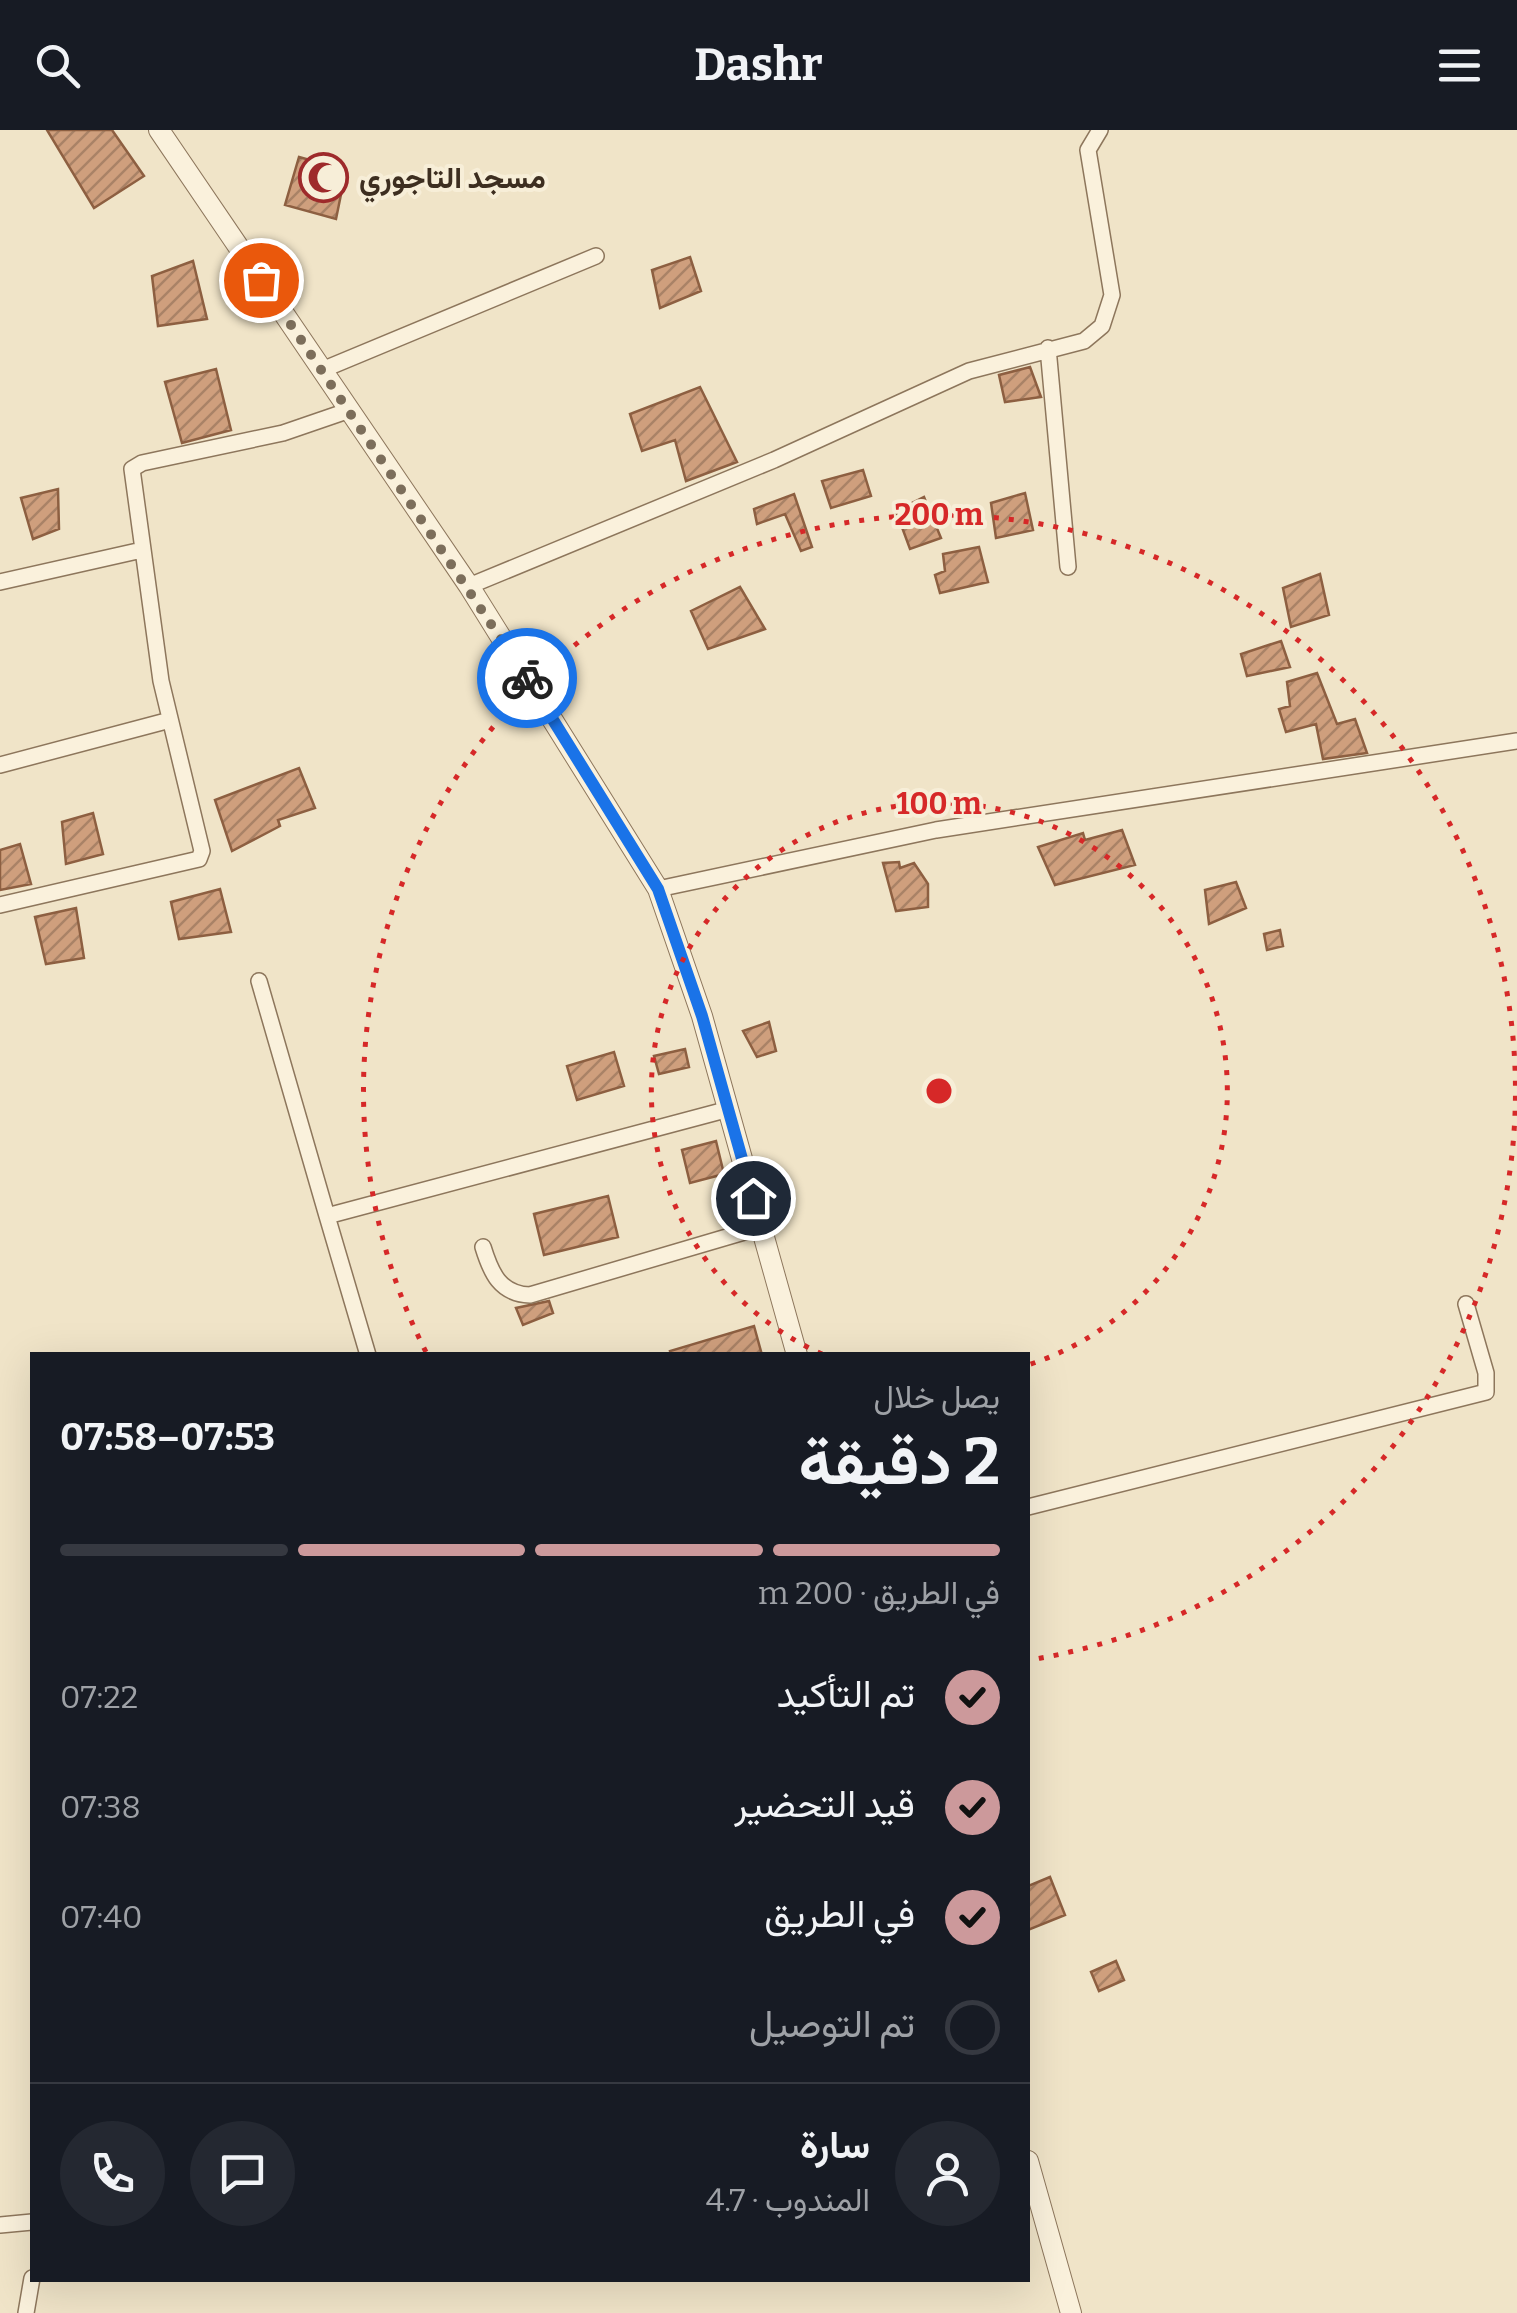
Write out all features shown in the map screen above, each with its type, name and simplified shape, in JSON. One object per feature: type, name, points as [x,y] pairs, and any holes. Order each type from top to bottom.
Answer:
[{"type":"street","points":[[159,130],[469,586],[658,889],[728,1109],[795,1352]]},
{"type":"street","points":[[469,586],[774,460],[969,371],[1084,340],[1102,326],[1110,311],[1112,295],[1088,150],[1100,130]]},
{"type":"street","points":[[322,370],[596,256]]},
{"type":"street","points":[[1048,348],[1068,566]]},
{"type":"street","points":[[0,906],[199,859],[202,851],[170,720],[132,479],[137,466],[284,433],[350,410]]},
{"type":"street","points":[[0,582],[142,550]]},
{"type":"street","points":[[0,764],[170,720]]},
{"type":"street","points":[[658,889],[936,830],[1517,741]]},
{"type":"street","points":[[259,980],[367,1352]]},
{"type":"street","points":[[328,1216],[728,1109]]},
{"type":"street","points":[[484,1248],[491,1273],[502,1285],[517,1294],[530,1295],[761,1227]]},
{"type":"street","points":[[1030,1506],[1486,1392],[1486,1373],[1466,1304]]},
{"type":"street","points":[[1030,2168],[1071,2313]]},
{"type":"street","points":[[0,2225],[30,2222]]},
{"type":"street","points":[[26,2313],[31,2282]]},
{"type":"building","points":[[47,130],[112,130],[144,176],[94,208]]},
{"type":"building","points":[[299,157],[346,170],[336,219],[285,205]]},
{"type":"building","points":[[690,257],[701,291],[660,308],[652,270]]},
{"type":"building","points":[[193,261],[207,319],[158,326],[152,276]]},
{"type":"building","points":[[1030,367],[1041,397],[1005,402],[999,375]]},
{"type":"building","points":[[216,369],[231,430],[182,443],[165,382]]},
{"type":"building","points":[[700,387],[737,462],[686,481],[675,440],[642,451],[630,414]]},
{"type":"building","points":[[863,470],[871,496],[831,508],[822,481]]},
{"type":"building","points":[[58,489],[59,529],[33,539],[21,498]]},
{"type":"building","points":[[1025,493],[1033,530],[996,538],[991,503]]},
{"type":"building","points":[[794,494],[812,547],[801,551],[785,514],[757,524],[754,509]]},
{"type":"building","points":[[924,497],[941,538],[910,549],[896,511]]},
{"type":"building","points":[[979,547],[988,582],[940,593],[935,575],[945,571],[943,554]]},
{"type":"building","points":[[1320,574],[1329,615],[1291,627],[1283,588]]},
{"type":"building","points":[[740,587],[765,629],[708,649],[691,611]]},
{"type":"building","points":[[1281,641],[1290,667],[1247,676],[1241,654]]},
{"type":"building","points":[[1317,673],[1337,724],[1355,719],[1367,753],[1323,759],[1316,724],[1286,732],[1279,709],[1290,706],[1287,682]]},
{"type":"building","points":[[299,768],[315,808],[278,820],[280,826],[232,851],[215,800]]},
{"type":"building","points":[[93,813],[103,854],[66,864],[62,822]]},
{"type":"building","points":[[1122,830],[1135,865],[1055,885],[1038,847],[1083,833],[1085,840]]},
{"type":"building","points":[[20,844],[31,884],[0,890],[0,850]]},
{"type":"building","points":[[899,862],[900,868],[914,863],[928,884],[928,907],[896,911],[883,863]]},
{"type":"building","points":[[1236,882],[1246,908],[1209,924],[1205,890]]},
{"type":"building","points":[[220,889],[231,932],[179,939],[171,902]]},
{"type":"building","points":[[76,908],[84,958],[46,964],[35,917]]},
{"type":"building","points":[[1280,930],[1283,946],[1267,950],[1264,934]]},
{"type":"building","points":[[769,1022],[776,1051],[757,1057],[743,1031]]},
{"type":"building","points":[[685,1049],[689,1067],[659,1074],[654,1056]]},
{"type":"building","points":[[614,1052],[624,1086],[577,1100],[567,1066]]},
{"type":"building","points":[[716,1141],[724,1174],[690,1183],[682,1150]]},
{"type":"building","points":[[608,1196],[618,1237],[544,1255],[534,1214]]},
{"type":"building","points":[[549,1301],[553,1313],[523,1325],[516,1308]]},
{"type":"building","points":[[754,1326],[761,1352],[670,1352]]},
{"type":"building","points":[[1050,1877],[1065,1915],[1030,1929],[1030,1885]]},
{"type":"building","points":[[1116,1961],[1124,1980],[1099,1991],[1091,1972]]},
{"type":"way so far","points":[[261,280],[527,678]]},
{"type":"place","name":"مسجد التاجوري","points":[[324,178]]},
{"type":"route","points":[[527,678],[658,889],[702,1016],[753,1198]]}]
